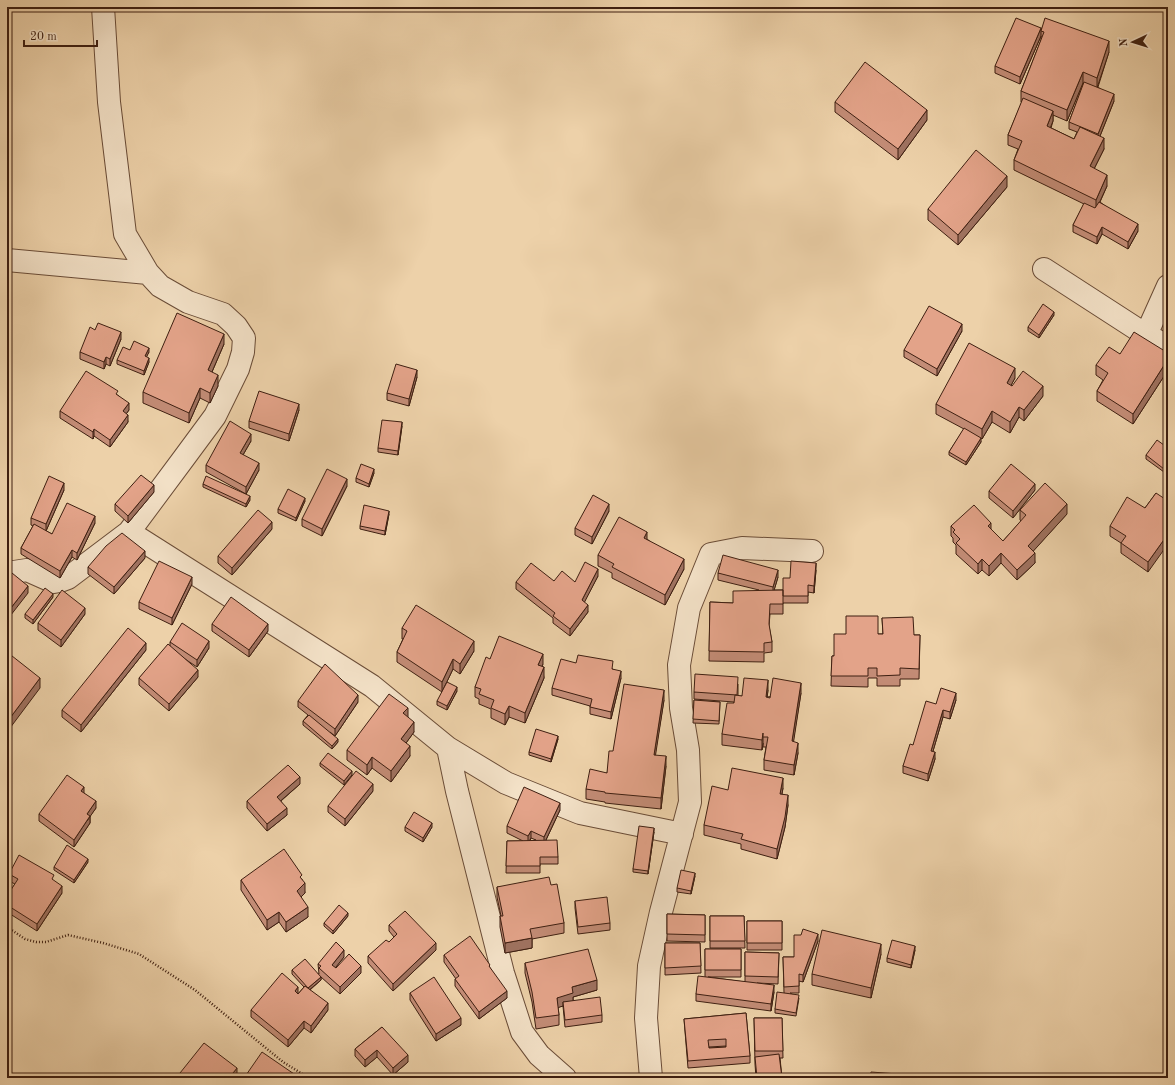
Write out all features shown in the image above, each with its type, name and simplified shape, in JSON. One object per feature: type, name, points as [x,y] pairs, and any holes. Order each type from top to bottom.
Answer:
[{"type":"street","points":[[7,573],[27,570],[54,582],[60,581],[68,578],[129,532],[215,416],[238,369],[243,352],[244,338],[236,326],[223,314],[182,299],[160,286],[148,273],[125,234],[109,102],[103,7]]},
{"type":"street","points":[[7,260],[148,273]]},
{"type":"street","points":[[1044,269],[1146,335],[1168,346]]},
{"type":"street","points":[[1146,335],[1168,286]]},
{"type":"street","points":[[129,532],[372,686],[448,748],[506,783],[580,813],[682,834]]},
{"type":"street","points":[[652,1078],[646,1018],[649,966],[660,912],[690,802],[688,750],[681,708],[679,665],[689,608],[711,554],[742,548],[812,551]]},
{"type":"street","points":[[448,748],[457,791],[503,973],[522,1032],[540,1055],[565,1078]]},
{"type":"path","points":[[7,927],[25,939],[36,942],[46,942],[68,935],[103,943],[139,954],[195,990],[283,1062],[309,1078]]},
{"type":"building","points":[[1016,18],[1041,28],[1020,77],[995,66]]},
{"type":"building","points":[[1045,18],[1109,41],[1097,78],[1083,72],[1067,110],[1021,91],[1044,32],[1041,31]]},
{"type":"building","points":[[865,62],[927,110],[898,149],[835,102]]},
{"type":"building","points":[[1084,82],[1114,94],[1098,134],[1069,122]]},
{"type":"building","points":[[1023,98],[1053,111],[1047,126],[1074,139],[1080,127],[1104,138],[1090,166],[1107,175],[1096,200],[1014,160],[1022,141],[1008,135]]},
{"type":"building","points":[[976,150],[1007,176],[958,235],[928,209]]},
{"type":"building","points":[[1099,202],[1138,224],[1128,242],[1102,227],[1097,237],[1073,225],[1084,203],[1095,208]]},
{"type":"building","points":[[1043,304],[1054,312],[1039,335],[1028,327]]},
{"type":"building","points":[[929,306],[962,324],[937,369],[904,350]]},
{"type":"building","points":[[177,313],[224,334],[208,370],[218,375],[210,393],[200,388],[189,413],[143,392]]},
{"type":"building","points":[[98,323],[121,332],[110,359],[106,357],[104,362],[80,352],[90,327],[95,330]]},
{"type":"building","points":[[1134,332],[1168,353],[1168,359],[1133,414],[1097,391],[1108,373],[1096,365],[1109,347],[1120,354]]},
{"type":"building","points":[[134,341],[149,348],[145,356],[149,358],[144,371],[117,360],[123,347],[130,350]]},
{"type":"building","points":[[969,343],[1015,368],[1007,383],[1012,386],[1023,371],[1043,386],[1024,410],[1019,407],[1010,422],[992,411],[982,429],[936,404]]},
{"type":"building","points":[[396,364],[417,370],[409,399],[387,393]]},
{"type":"building","points":[[86,371],[118,391],[116,394],[129,403],[123,411],[128,415],[110,440],[94,429],[93,432],[60,411]]},
{"type":"building","points":[[259,391],[299,404],[289,434],[249,421]]},
{"type":"building","points":[[382,420],[402,422],[398,451],[378,448]]},
{"type":"building","points":[[230,421],[251,434],[240,453],[259,463],[246,487],[206,465]]},
{"type":"building","points":[[964,428],[981,438],[966,462],[949,452]]},
{"type":"building","points":[[1157,440],[1168,448],[1168,464],[1164,469],[1146,455]]},
{"type":"building","points":[[361,464],[374,469],[369,484],[356,478]]},
{"type":"building","points":[[1011,464],[1035,484],[1013,511],[989,491]]},
{"type":"building","points":[[327,469],[347,479],[322,529],[302,519]]},
{"type":"building","points":[[141,475],[154,485],[128,516],[115,504]]},
{"type":"building","points":[[49,476],[64,483],[46,524],[31,518]]},
{"type":"building","points":[[206,476],[250,496],[246,504],[203,484]]},
{"type":"building","points":[[1045,483],[1067,504],[1028,546],[1035,553],[1017,570],[1001,553],[989,566],[982,559],[978,564],[956,543],[960,539],[953,532],[955,530],[951,526],[974,505],[991,523],[988,526],[1003,541],[1026,515],[1020,510]]},
{"type":"building","points":[[288,489],[305,498],[296,518],[278,509]]},
{"type":"building","points":[[1156,493],[1168,501],[1168,534],[1148,562],[1121,543],[1126,536],[1110,526],[1127,497],[1145,508]]},
{"type":"building","points":[[593,495],[609,504],[592,537],[575,528]]},
{"type":"building","points":[[67,503],[95,516],[77,553],[72,550],[60,571],[21,548],[34,524],[52,534]]},
{"type":"building","points":[[364,505],[389,511],[385,531],[360,526]]},
{"type":"building","points":[[258,510],[272,522],[232,568],[218,556]]},
{"type":"building","points":[[619,517],[647,532],[644,538],[684,559],[665,595],[612,567],[614,564],[598,555]]},
{"type":"building","points":[[122,533],[145,551],[114,587],[88,567],[106,546]]},
{"type":"building","points":[[723,555],[778,570],[773,587],[718,573]]},
{"type":"building","points":[[159,561],[192,577],[172,618],[139,602]]},
{"type":"building","points":[[791,561],[816,563],[814,586],[808,585],[808,596],[783,596],[783,578],[790,578]]},
{"type":"building","points":[[585,562],[598,569],[582,600],[588,605],[570,629],[553,616],[555,613],[516,582],[531,563],[554,581],[562,571],[575,582]]},
{"type":"building","points":[[12,573],[28,586],[7,613],[7,579]]},
{"type":"building","points":[[45,588],[53,594],[33,620],[25,614]]},
{"type":"building","points":[[62,590],[85,608],[61,640],[38,623]]},
{"type":"building","points":[[783,590],[783,604],[770,604],[769,624],[772,642],[764,643],[764,652],[709,651],[710,602],[733,603],[733,591]]},
{"type":"building","points":[[231,597],[268,624],[249,650],[212,624]]},
{"type":"building","points":[[416,605],[474,641],[460,664],[453,659],[442,682],[397,652],[407,631],[402,628]]},
{"type":"building","points":[[846,616],[878,616],[878,634],[883,634],[882,618],[913,617],[914,635],[920,635],[919,669],[900,668],[900,675],[877,676],[877,668],[868,668],[868,676],[831,676],[832,656],[834,656],[834,634],[846,634]]},
{"type":"building","points":[[182,623],[209,641],[197,660],[170,642]]},
{"type":"building","points":[[128,628],[146,643],[81,725],[62,710]]},
{"type":"building","points":[[499,636],[543,654],[538,665],[544,667],[525,713],[509,706],[505,714],[491,708],[494,700],[479,694],[481,689],[475,687],[486,657],[490,659]]},
{"type":"building","points":[[168,644],[198,670],[169,704],[139,678]]},
{"type":"building","points":[[7,652],[40,678],[7,722]]},
{"type":"building","points":[[578,655],[613,661],[612,669],[621,671],[611,712],[590,707],[592,699],[552,688],[561,659],[576,663]]},
{"type":"building","points":[[325,664],[358,695],[335,729],[298,701]]},
{"type":"building","points":[[695,674],[738,677],[737,695],[694,692]]},
{"type":"building","points":[[744,678],[768,680],[766,697],[770,698],[773,678],[801,683],[792,741],[798,743],[794,765],[764,760],[768,737],[763,737],[763,733],[762,740],[722,734],[727,703],[734,703],[735,695],[742,696]]},
{"type":"building","points":[[447,682],[457,687],[447,706],[437,701]]},
{"type":"building","points":[[624,684],[664,690],[654,755],[666,756],[661,798],[605,793],[586,789],[590,769],[607,773],[609,751],[613,751]]},
{"type":"building","points":[[941,688],[956,693],[950,712],[943,710],[931,751],[935,752],[928,774],[903,766],[910,744],[913,745],[926,701],[936,704]]},
{"type":"building","points":[[389,694],[408,708],[403,713],[414,722],[401,739],[410,746],[391,771],[372,757],[367,765],[347,750]]},
{"type":"building","points":[[694,700],[720,702],[719,721],[693,719]]},
{"type":"building","points":[[309,715],[338,739],[332,746],[303,721]]},
{"type":"building","points":[[536,729],[558,736],[551,759],[529,752]]},
{"type":"building","points":[[328,753],[352,771],[344,781],[320,763]]},
{"type":"building","points":[[288,765],[300,777],[277,797],[287,808],[267,824],[247,801]]},
{"type":"building","points":[[732,768],[783,778],[780,794],[788,795],[785,817],[777,849],[741,839],[743,834],[704,825],[712,786],[728,790]]},
{"type":"building","points":[[356,771],[373,784],[345,819],[328,806]]},
{"type":"building","points":[[67,775],[84,787],[81,791],[96,801],[87,814],[90,816],[74,840],[39,814]]},
{"type":"building","points":[[524,787],[560,803],[544,837],[531,831],[528,836],[507,826]]},
{"type":"building","points":[[414,812],[432,823],[423,838],[405,827]]},
{"type":"building","points":[[639,826],[654,828],[648,871],[633,869]]},
{"type":"building","points":[[557,840],[558,857],[540,857],[540,866],[506,866],[507,841]]},
{"type":"building","points":[[67,845],[88,859],[74,880],[54,867]]},
{"type":"building","points":[[284,849],[302,875],[300,877],[305,883],[297,891],[308,907],[286,922],[279,912],[267,920],[241,880]]},
{"type":"building","points":[[19,855],[54,875],[52,879],[62,886],[37,924],[7,905],[7,896],[18,879],[9,874]]},
{"type":"building","points":[[681,870],[695,873],[691,891],[677,888]]},
{"type":"building","points":[[549,877],[551,885],[557,884],[564,923],[530,929],[532,938],[505,943],[500,916],[503,916],[497,887]]},
{"type":"building","points":[[607,897],[610,923],[578,927],[575,901]]},
{"type":"building","points":[[339,905],[348,913],[333,931],[324,923]]},
{"type":"building","points":[[405,911],[436,943],[393,984],[368,956],[386,940],[389,942],[397,934],[389,925]]},
{"type":"building","points":[[667,914],[705,915],[705,935],[667,934]]},
{"type":"building","points":[[710,916],[744,916],[745,941],[710,941]]},
{"type":"building","points":[[747,921],[782,921],[782,943],[747,943]]},
{"type":"building","points":[[803,929],[818,934],[803,975],[799,974],[799,986],[784,987],[783,957],[794,957],[794,935],[801,935]]},
{"type":"building","points":[[822,930],[881,944],[871,988],[812,974]]},
{"type":"building","points":[[470,936],[507,991],[479,1012],[455,979],[459,976],[444,955]]},
{"type":"building","points":[[892,940],[915,946],[911,965],[887,958]]},
{"type":"building","points":[[336,942],[344,950],[332,965],[336,968],[349,954],[361,966],[340,987],[319,968],[321,966],[318,964]]},
{"type":"building","points":[[665,943],[700,943],[701,966],[665,968]]},
{"type":"building","points":[[588,949],[597,980],[572,987],[573,993],[557,998],[559,1015],[536,1018],[525,963]]},
{"type":"building","points":[[705,949],[741,949],[741,970],[705,970]]},
{"type":"building","points":[[745,952],[779,953],[778,977],[745,976]]},
{"type":"building","points":[[305,959],[321,977],[308,988],[292,970]]},
{"type":"building","points":[[282,973],[298,987],[295,991],[298,994],[305,986],[328,1003],[311,1026],[304,1021],[288,1040],[251,1010]]},
{"type":"building","points":[[698,976],[774,985],[771,1004],[696,994]]},
{"type":"building","points":[[434,977],[461,1018],[436,1034],[410,993]]},
{"type":"building","points":[[777,992],[799,995],[796,1013],[775,1009]]},
{"type":"building","points":[[600,997],[602,1015],[565,1020],[563,1002]]},
{"type":"building","points":[[746,1013],[750,1056],[688,1061],[684,1019]],"holes":[[[726,1039],[726,1047],[709,1048],[708,1040]]]},
{"type":"building","points":[[754,1018],[782,1018],[783,1051],[755,1051]]},
{"type":"building","points":[[382,1027],[408,1055],[393,1068],[377,1050],[365,1060],[355,1049]]},
{"type":"building","points":[[204,1043],[237,1068],[229,1078],[176,1078]]},
{"type":"building","points":[[262,1052],[297,1076],[296,1078],[244,1078]]},
{"type":"building","points":[[779,1054],[782,1078],[757,1078],[755,1057]]},
{"type":"building","points":[[871,1072],[898,1074],[898,1078],[870,1078]]}]
